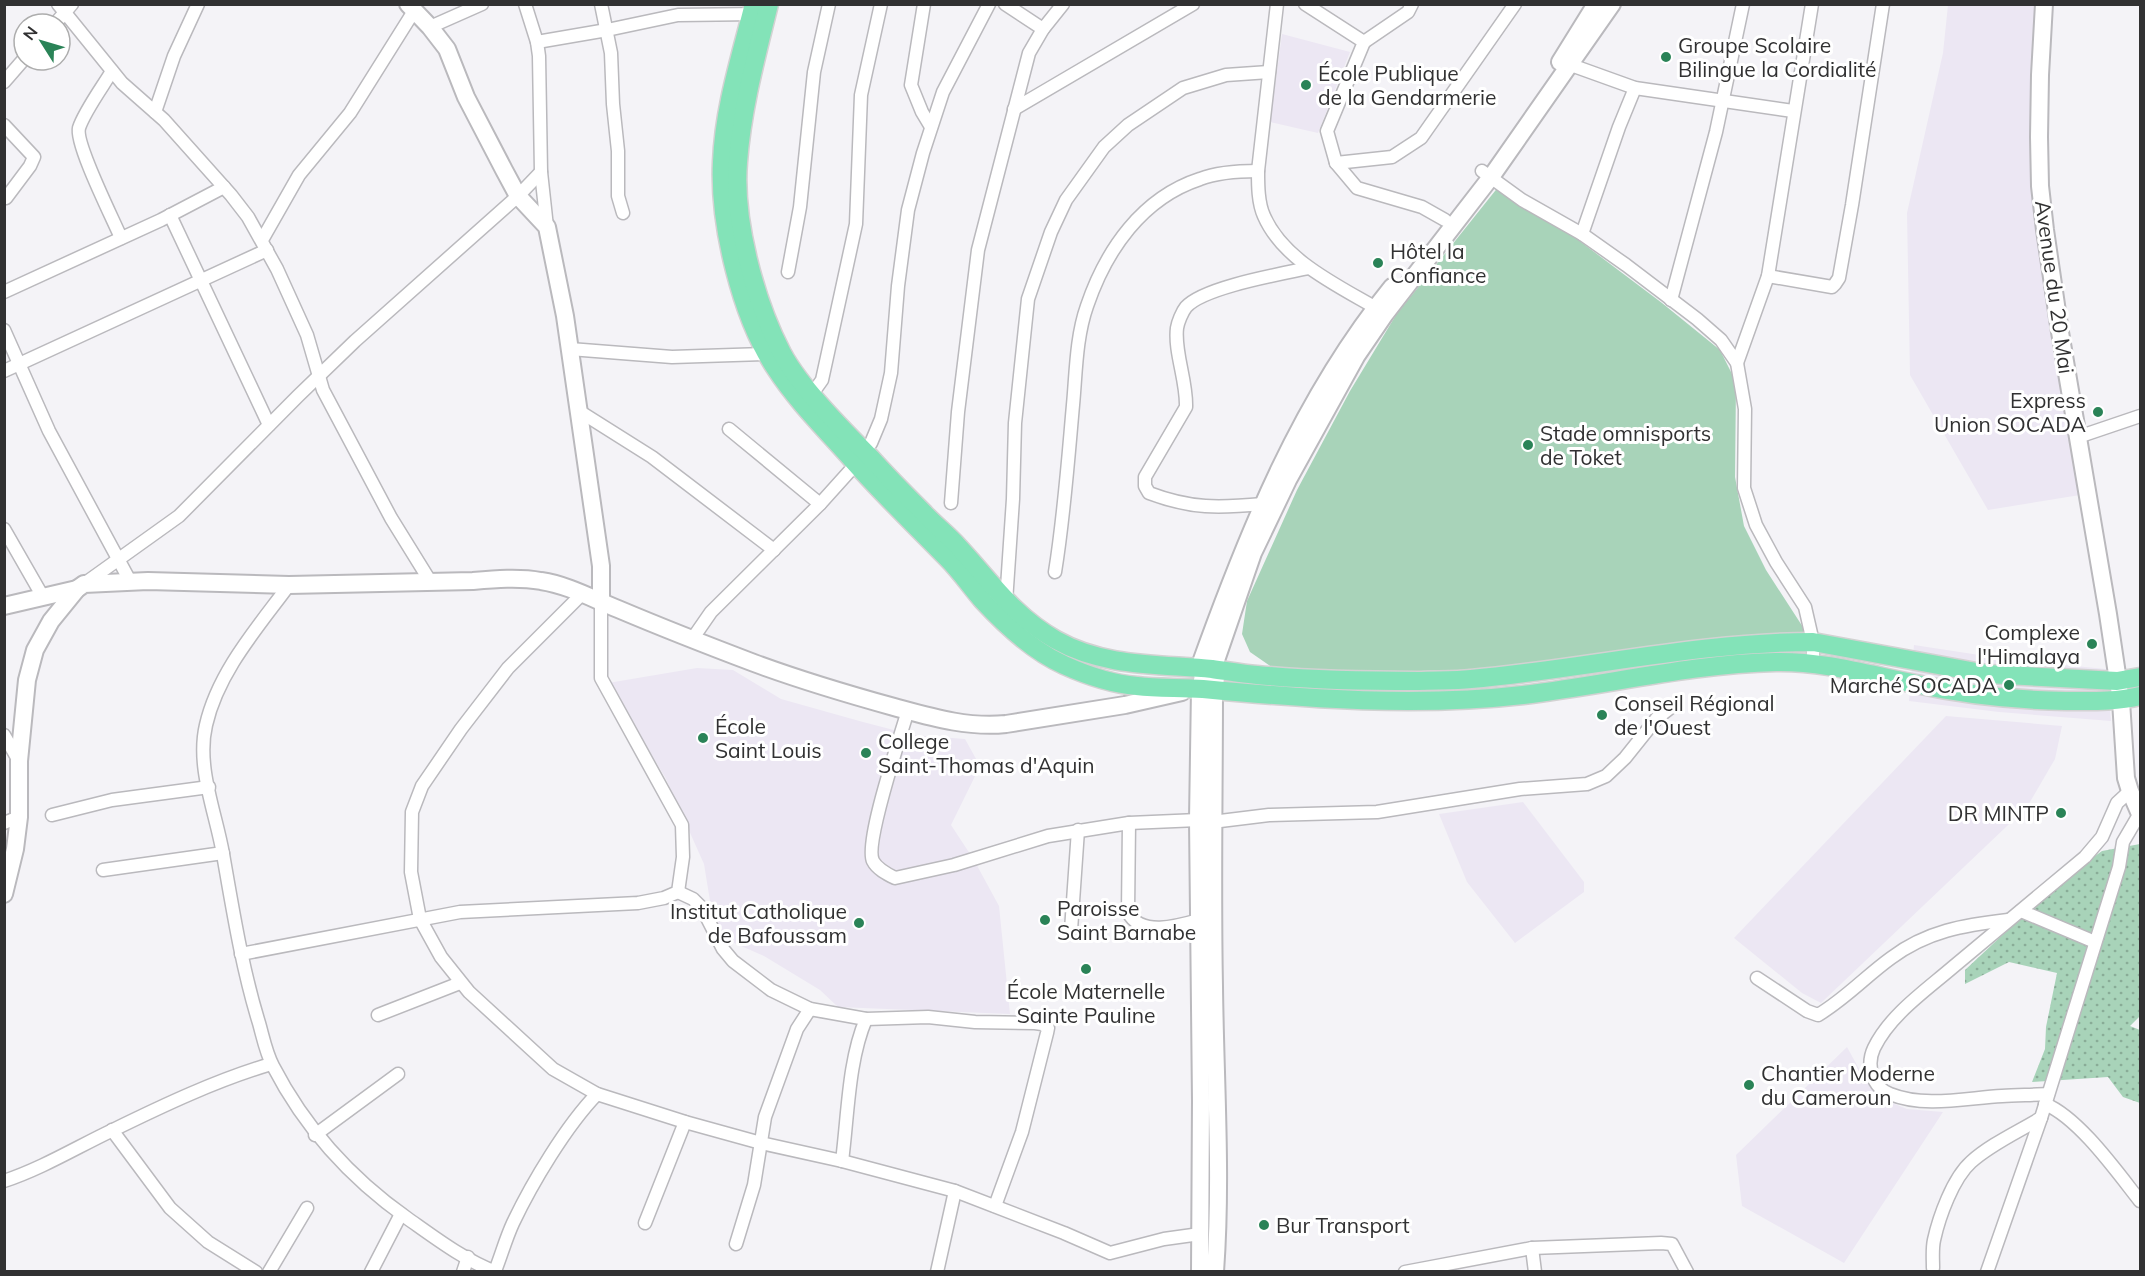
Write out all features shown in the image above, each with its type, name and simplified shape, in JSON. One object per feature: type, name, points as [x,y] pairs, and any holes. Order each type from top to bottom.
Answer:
[{"type":"main road","points":[[760,10],[737,166],[740,218],[747,260],[783,355],[860,458],[918,530],[948,559],[1001,620],[1033,646],[1063,664],[1102,678],[1136,686],[1346,699],[1446,700],[1522,695],[1706,668],[1775,662],[1813,664],[1987,697],[2121,701],[2140,696]]},
{"type":"main road","points":[[760,10],[731,91],[722,161],[726,223],[738,281],[758,338],[775,369],[799,399],[860,458],[957,545],[1006,602],[1034,626],[1056,640],[1079,651],[1105,659],[1144,665],[1300,678],[1387,681],[1466,680],[1765,642],[1813,642],[1987,674],[2117,681],[2140,676]]},
{"type":"street","points":[[155,112],[174,56],[198,4]]},
{"type":"street","points":[[430,27],[482,4]]},
{"type":"street","points":[[525,4],[537,42],[541,172],[547,227],[565,316],[601,566],[601,678],[682,825],[683,857],[678,892]]},
{"type":"street","points":[[601,4],[611,53],[612,104],[618,152],[618,196],[623,213]]},
{"type":"street","points":[[788,272],[801,207],[814,72],[829,4]]},
{"type":"street","points":[[812,394],[822,380],[856,224],[861,95],[881,4]]},
{"type":"street","points":[[924,4],[911,85],[931,127]]},
{"type":"street","points":[[693,638],[711,612],[820,504],[872,444],[881,418],[891,373],[898,286],[908,210],[943,92],[989,4]]},
{"type":"street","points":[[1005,4],[1043,29]]},
{"type":"street","points":[[951,503],[958,412],[978,250],[1029,53],[1043,29],[1063,4]]},
{"type":"street","points":[[1014,109],[1193,4]]},
{"type":"street","points":[[1277,4],[1258,171],[1258,193],[1263,216],[1286,246],[1309,268],[1380,311]]},
{"type":"street","points":[[1305,4],[1364,42]]},
{"type":"street","points":[[1412,4],[1408,12],[1364,42],[1327,131],[1336,163],[1357,188],[1422,207],[1444,220]]},
{"type":"street","points":[[1336,163],[1392,157],[1421,138],[1515,4]]},
{"type":"street","points":[[1206,669],[1253,553],[1283,490],[1380,311],[1444,220],[1487,174],[1596,4]]},
{"type":"street","points":[[1206,669],[1243,549],[1315,400],[1346,350],[1380,311],[1571,65],[1612,4]]},
{"type":"street","points":[[1671,300],[1716,132],[1743,4]]},
{"type":"street","points":[[1737,363],[1768,276],[1812,4]]},
{"type":"street","points":[[1768,276],[1832,287],[1839,278],[1883,4]]},
{"type":"street","name":"Avenue du 20 Mai","points":[[2044,4],[2040,75],[2040,186],[2048,259],[2108,614],[2121,701],[2125,761],[2130,791],[2140,813]]},
{"type":"street","points":[[64,8],[112,71],[128,89],[155,112],[224,187],[248,217],[307,335],[318,377],[391,518],[430,581]]},
{"type":"street","points":[[4,371],[200,279],[264,245],[299,175],[350,113],[411,8],[447,49],[466,97],[518,196],[547,227]]},
{"type":"street","points":[[537,42],[607,30],[677,10],[760,10]]},
{"type":"street","points":[[1571,65],[1635,88],[1793,111]]},
{"type":"street","points":[[112,71],[82,121],[78,135],[121,238]]},
{"type":"street","points":[[1006,602],[1013,499],[1015,423],[1028,299],[1051,232],[1066,200],[1104,147],[1128,125],[1175,93],[1205,80],[1227,75],[1269,72]]},
{"type":"street","points":[[1582,234],[1635,88]]},
{"type":"street","points":[[4,125],[34,157],[6,198]]},
{"type":"street","points":[[1055,572],[1062,527],[1078,352],[1086,307],[1110,253],[1137,218],[1174,189],[1202,178],[1258,171]]},
{"type":"street","points":[[4,894],[15,849],[12,820],[27,680],[35,650],[51,621],[80,587],[179,516],[383,315],[518,196],[541,172]]},
{"type":"street","points":[[1487,174],[1522,200],[1582,234],[1671,300],[1721,340],[1737,363],[1745,409],[1744,488],[1756,525],[1776,562],[1805,607],[1813,642],[1813,664]]},
{"type":"street","points":[[4,292],[170,215],[224,187]]},
{"type":"street","points":[[170,215],[269,425]]},
{"type":"street","points":[[1263,504],[1203,507],[1182,503],[1149,493],[1145,486],[1145,477],[1186,407],[1187,396],[1177,328],[1186,308],[1202,296],[1248,281],[1309,268]]},
{"type":"street","points":[[4,330],[49,431],[130,581]]},
{"type":"street","points":[[570,349],[672,357],[767,354]]},
{"type":"street","points":[[579,411],[652,457],[774,550]]},
{"type":"street","points":[[2078,437],[2140,416]]},
{"type":"street","points":[[729,429],[820,504]]},
{"type":"street","points":[[4,529],[43,597]]},
{"type":"street","points":[[4,606],[80,587],[130,581],[255,582],[289,585],[535,580],[583,593],[765,667],[846,694],[964,724],[987,726],[1125,705],[1207,689]]},
{"type":"street","points":[[289,585],[243,649],[215,699],[206,725],[203,747],[250,996],[272,1065],[315,1135],[374,1193],[435,1238],[496,1271],[513,1224],[548,1162],[583,1109],[597,1094]]},
{"type":"street","points":[[583,593],[508,668],[461,729],[422,786],[412,812],[411,872],[420,919],[441,957],[460,983],[553,1069],[597,1094],[761,1143],[842,1161],[955,1191],[1110,1253],[1164,1239],[1200,1234]]},
{"type":"street","points":[[1200,1272],[1199,920],[1205,821],[1207,689],[1216,678],[1206,669]]},
{"type":"street","points":[[908,711],[879,806],[871,848],[873,861],[884,873],[895,878],[954,865],[1048,836],[1129,823],[1377,812],[1520,789],[1587,784],[1606,776],[1625,758],[1657,718],[1671,708]]},
{"type":"street","points":[[4,735],[19,761]]},
{"type":"street","points":[[52,815],[112,801],[209,787]]},
{"type":"street","points":[[2130,791],[2113,809],[2098,844],[1925,991],[1891,1023],[1873,1049],[1869,1065],[1874,1080],[1880,1088],[1888,1094],[1914,1099],[1955,1101],[2001,1096],[2047,1099],[2105,1158],[2140,1201]]},
{"type":"street","points":[[1987,1272],[2041,1118],[2119,867],[2123,842],[2140,813]]},
{"type":"street","points":[[1205,821],[1218,1173],[1215,1272]]},
{"type":"street","points":[[1129,823],[1128,912],[1132,920],[1140,925],[1159,928],[1199,920]]},
{"type":"street","points":[[1071,930],[1078,830]]},
{"type":"street","points":[[103,870],[223,853]]},
{"type":"street","points":[[241,954],[474,910],[638,903],[664,898],[678,892],[693,898],[702,908],[723,949],[734,961],[771,990],[810,1009],[866,1019],[928,1017],[975,1022],[1035,1023],[1048,1028],[1022,1132],[995,1206]]},
{"type":"street","points":[[2021,911],[2095,942]]},
{"type":"street","points":[[1757,978],[1807,1011],[1818,1014],[1833,1006],[1892,957],[1929,936],[1957,926],[2008,920]]},
{"type":"street","points":[[378,1015],[460,983]]},
{"type":"street","points":[[736,1244],[754,1185],[765,1117],[797,1029],[810,1009]]},
{"type":"street","points":[[842,1161],[854,1065],[861,1030],[866,1019]]},
{"type":"street","points":[[4,1181],[63,1156],[112,1130],[221,1081],[272,1065]]},
{"type":"street","points":[[315,1135],[398,1074]]},
{"type":"street","points":[[1933,1268],[1933,1243],[1936,1231],[1961,1173],[1988,1149],[2041,1118]]},
{"type":"street","points":[[645,1223],[685,1122]]},
{"type":"street","points":[[112,1130],[170,1208],[208,1242],[256,1272]]},
{"type":"street","points":[[937,1272],[955,1191]]},
{"type":"street","points":[[269,1272],[307,1208]]},
{"type":"street","points":[[370,1272],[401,1214]]},
{"type":"street","points":[[1405,1272],[1532,1248],[1661,1243],[1672,1245],[1687,1272]]},
{"type":"street","points":[[1532,1248],[1535,1272]]},
{"type":"street","points":[[463,1272],[468,1257]]},
{"type":"shaded area","points":[[1948,5],[2035,5],[2032,140],[2034,210],[2080,495],[1988,510],[1910,375],[1907,213],[1943,53]]},
{"type":"shaded area","name":"École Publique de la Gendarmerie","points":[[1282,34],[1350,52],[1318,133],[1270,122]]},
{"type":"shaded area","name":"Marché SOCADA","points":[[1914,645],[2012,660],[2106,669],[2111,721],[1999,712],[1909,701]]},
{"type":"shaded area","points":[[697,668],[733,670],[781,699],[863,722],[913,735],[965,739],[980,766],[951,825],[974,860],[999,906],[1010,1014],[838,1007],[820,990],[764,956],[725,939],[711,907],[704,864],[665,777],[608,683]]},
{"type":"shaded area","points":[[1946,716],[2062,726],[2055,759],[2027,807],[1821,1003],[1802,993],[1734,938]]},
{"type":"shaded area","points":[[1523,802],[1584,882],[1584,892],[1515,943],[1467,882],[1439,814]]},
{"type":"shaded area","points":[[1847,1047],[1877,1097],[1907,1109],[1943,1112],[1844,1263],[1742,1206],[1736,1155]]},
{"type":"green space","name":"Stade omnisports de Toket","points":[[1499,186],[1519,205],[1577,239],[1720,350],[1736,382],[1735,477],[1744,526],[1766,570],[1810,638],[1496,669],[1419,671],[1309,672],[1273,668],[1250,652],[1242,634],[1247,601],[1297,490],[1350,391],[1396,315]]},
{"type":"green space","points":[[2140,844],[2140,1016],[2130,1026],[2140,1030],[2140,1103],[2123,1097],[2108,1077],[2032,1082],[2045,1049],[2046,1027],[2057,973],[2009,962],[1965,984],[1965,970],[2059,882],[2102,851]]},
{"type":"place","name":"Groupe Scolaire Bilingue la Cordialité","points":[[1666,57]]},
{"type":"place","name":"École Publique de la Gendarmerie","points":[[1306,85]]},
{"type":"place","name":"Hôtel la Confiance","points":[[1378,263]]},
{"type":"place","name":"Express Union SOCADA","points":[[2098,412]]},
{"type":"place","name":"Stade omnisports de Toket","points":[[1528,445]]},
{"type":"place","name":"Complexe l'Himalaya","points":[[2092,644]]},
{"type":"place","name":"Marché SOCADA","points":[[2009,685]]},
{"type":"place","name":"Conseil Régional de l'Ouest","points":[[1602,715]]},
{"type":"place","name":"École Saint Louis","points":[[703,738]]},
{"type":"place","name":"College Saint-Thomas d'Aquin","points":[[866,753]]},
{"type":"place","name":"DR MINTP","points":[[2061,813]]},
{"type":"place","name":"Paroisse Saint Barnabe","points":[[1045,920]]},
{"type":"place","name":"Institut Catholique de Bafoussam","points":[[859,923]]},
{"type":"place","name":"École Maternelle Sainte Pauline","points":[[1086,969]]},
{"type":"place","name":"Chantier Moderne du Cameroun","points":[[1749,1085]]},
{"type":"place","name":"Bur Transport","points":[[1264,1225]]}]
